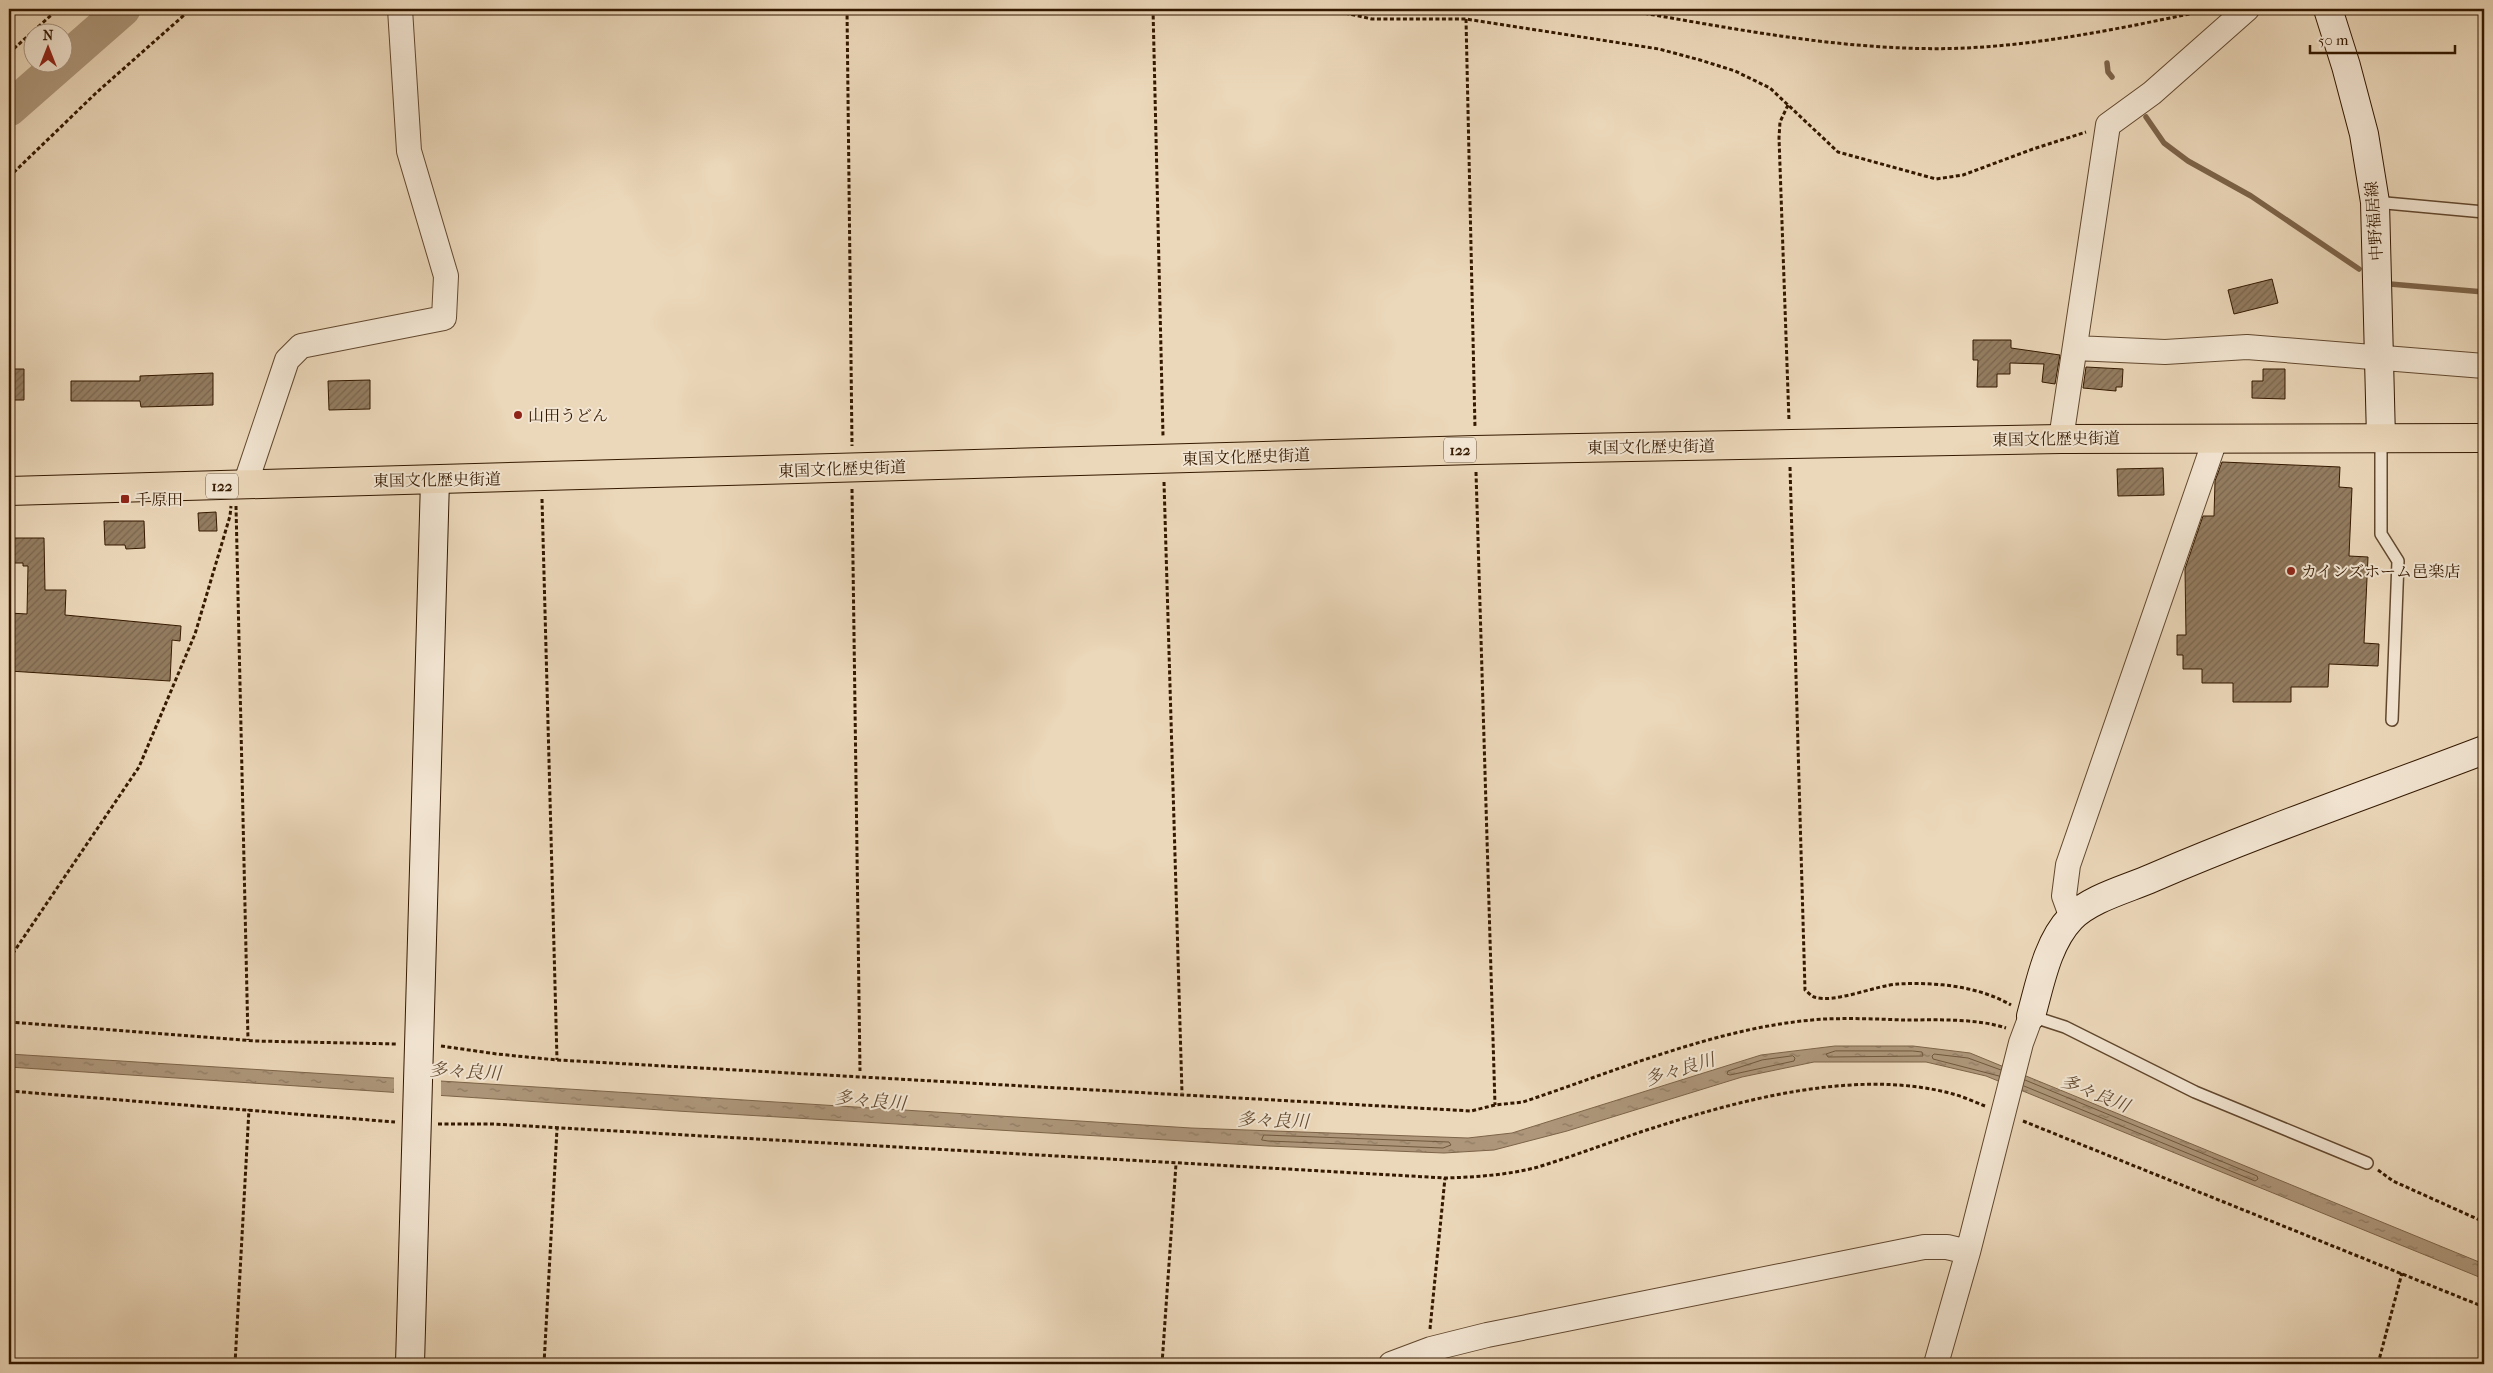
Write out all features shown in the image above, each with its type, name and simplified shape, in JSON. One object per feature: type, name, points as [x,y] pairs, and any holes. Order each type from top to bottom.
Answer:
[{"type":"highway","name":"東国文化歴史街道","points":[[9,492],[1475,450],[2216,437],[2484,438]]},
{"type":"street","points":[[237,485],[287,360],[301,346],[444,318],[446,276],[409,151],[400,9]]},
{"type":"street","points":[[2061,439],[2108,125],[2152,93],[2247,9]]},
{"type":"street","name":"中野福居線","points":[[2328,9],[2346,66],[2364,134],[2375,202],[2381,438]]},
{"type":"street","points":[[2075,348],[2165,352],[2247,347],[2484,366]]},
{"type":"street","points":[[2072,918],[2064,896],[2068,865],[2216,437]]},
{"type":"street","points":[[410,1364],[435,480]]},
{"type":"street","points":[[1936,1364],[2045,966],[2059,935],[2072,918],[2094,903],[2176,868],[2484,750]]},
{"type":"street","points":[[1391,1364],[1428,1351],[1487,1335],[1924,1247],[1947,1248],[1968,1252]]},
{"type":"lane","points":[[2375,202],[2484,212]]},
{"type":"lane","points":[[2381,438],[2381,534],[2398,561],[2392,720]]},
{"type":"lane","points":[[2026,1031],[2065,1027],[2195,1092],[2367,1163]]},
{"type":"path","points":[[9,53],[58,9]]},
{"type":"path","points":[[9,177],[96,94],[192,9]]},
{"type":"path","points":[[847,9],[860,1071]]},
{"type":"path","points":[[1154,9],[1164,460],[1182,1093]]},
{"type":"path","points":[[1326,9],[1372,19],[1466,19],[1659,49],[1692,57],[1735,71],[1770,88],[1838,152],[1936,179],[1963,175],[2032,148],[2108,125]]},
{"type":"path","points":[[1619,9],[1725,27],[1862,45],[1966,48],[2074,36],[2213,9]]},
{"type":"path","points":[[1466,19],[1475,450],[1496,1105]]},
{"type":"path","points":[[1788,105],[1780,122],[1779,138],[1806,990],[1814,997],[1831,998],[1895,984],[1924,983],[1987,993],[2026,1031]]},
{"type":"path","points":[[541,478],[556,1060]]},
{"type":"path","points":[[9,959],[139,767],[195,634],[230,516],[237,485]]},
{"type":"path","points":[[237,485],[248,1040]]},
{"type":"path","points":[[9,1022],[248,1040],[418,1046],[556,1060],[1182,1093],[1471,1112],[1496,1105],[1523,1102],[1683,1048],[1759,1028],[1824,1019],[1928,1020],[1994,1024],[2026,1031]]},
{"type":"path","points":[[9,1091],[370,1118],[417,1119],[556,1129],[1445,1178],[1482,1177],[1537,1167],[1744,1100],[1839,1085],[1909,1086],[1953,1094],[2005,1110],[2484,1307]]},
{"type":"path","points":[[235,1364],[249,1108]]},
{"type":"path","points":[[544,1364],[556,1129]]},
{"type":"path","points":[[2367,1163],[2393,1181],[2484,1222]]},
{"type":"path","points":[[1162,1364],[1176,1164]]},
{"type":"path","points":[[1428,1351],[1445,1178]]},
{"type":"path","points":[[2378,1364],[2402,1273]]},
{"type":"water","points":[[1835,1046],[1913,1046],[1970,1053],[2484,1264],[2484,1279],[1986,1076],[1926,1062],[1814,1062],[1742,1077],[1567,1131],[1494,1150],[1444,1153],[1268,1146],[677,1111],[9,1067],[9,1054],[1191,1128],[1468,1138],[1512,1133],[1761,1055]]},
{"type":"pier","points":[[394,1074],[441,1077],[441,1097],[394,1094]]},
{"type":"building","points":[[2272,279],[2278,303],[2234,314],[2228,290]]},
{"type":"building","points":[[1973,340],[2011,340],[2011,348],[2060,355],[2055,384],[2042,382],[2044,364],[2010,363],[2010,374],[1997,374],[1997,387],[1977,387],[1978,360],[1973,360]]},
{"type":"building","points":[[2086,367],[2123,369],[2122,387],[2116,387],[2116,391],[2083,388]]},
{"type":"building","points":[[9,369],[24,369],[24,400],[9,400]]},
{"type":"building","points":[[2263,369],[2285,369],[2285,399],[2252,398],[2252,381],[2263,381]]},
{"type":"building","points":[[213,373],[213,405],[141,407],[140,401],[71,401],[71,381],[140,381],[140,376]]},
{"type":"building","points":[[370,380],[370,409],[329,410],[328,381]]},
{"type":"building","points":[[2222,462],[2340,467],[2339,487],[2352,488],[2349,556],[2368,557],[2364,643],[2379,644],[2378,666],[2329,664],[2328,687],[2291,687],[2291,702],[2233,702],[2233,683],[2202,683],[2202,669],[2183,669],[2183,655],[2177,655],[2177,635],[2186,635],[2185,569],[2203,516],[2214,516],[2215,481]]},
{"type":"building","points":[[2163,468],[2164,495],[2118,496],[2117,469]]},
{"type":"building","points":[[216,512],[217,531],[199,531],[198,513]]},
{"type":"building","points":[[104,521],[144,521],[145,548],[126,549],[125,545],[105,545]]},
{"type":"building","points":[[9,538],[44,538],[45,590],[66,590],[65,615],[181,626],[180,641],[172,640],[170,681],[9,671],[9,613],[27,614],[28,566],[23,566],[23,563],[9,563]]},
{"type":"waterway","points":[[9,109],[123,9]]},
{"type":"waterway","points":[[2107,63],[2108,72],[2112,77]]},
{"type":"waterway","points":[[2146,117],[2164,143],[2188,161],[2251,196],[2359,269]]},
{"type":"waterway","points":[[2390,284],[2484,292]]},
{"type":"place","name":"山田うどん","points":[[518,415]]},
{"type":"place","name":"千原田","points":[[125,499]]},
{"type":"place","name":"カインズホーム邑楽店","points":[[2291,571]]},
{"type":"water label","name":"多々良川","points":[[1680,1070]]},
{"type":"water label","name":"多々良川","points":[[465,1072]]},
{"type":"water label","name":"多々良川","points":[[2095,1094]]},
{"type":"water label","name":"多々良川","points":[[870,1101]]},
{"type":"water label","name":"多々良川","points":[[1273,1121]]}]
